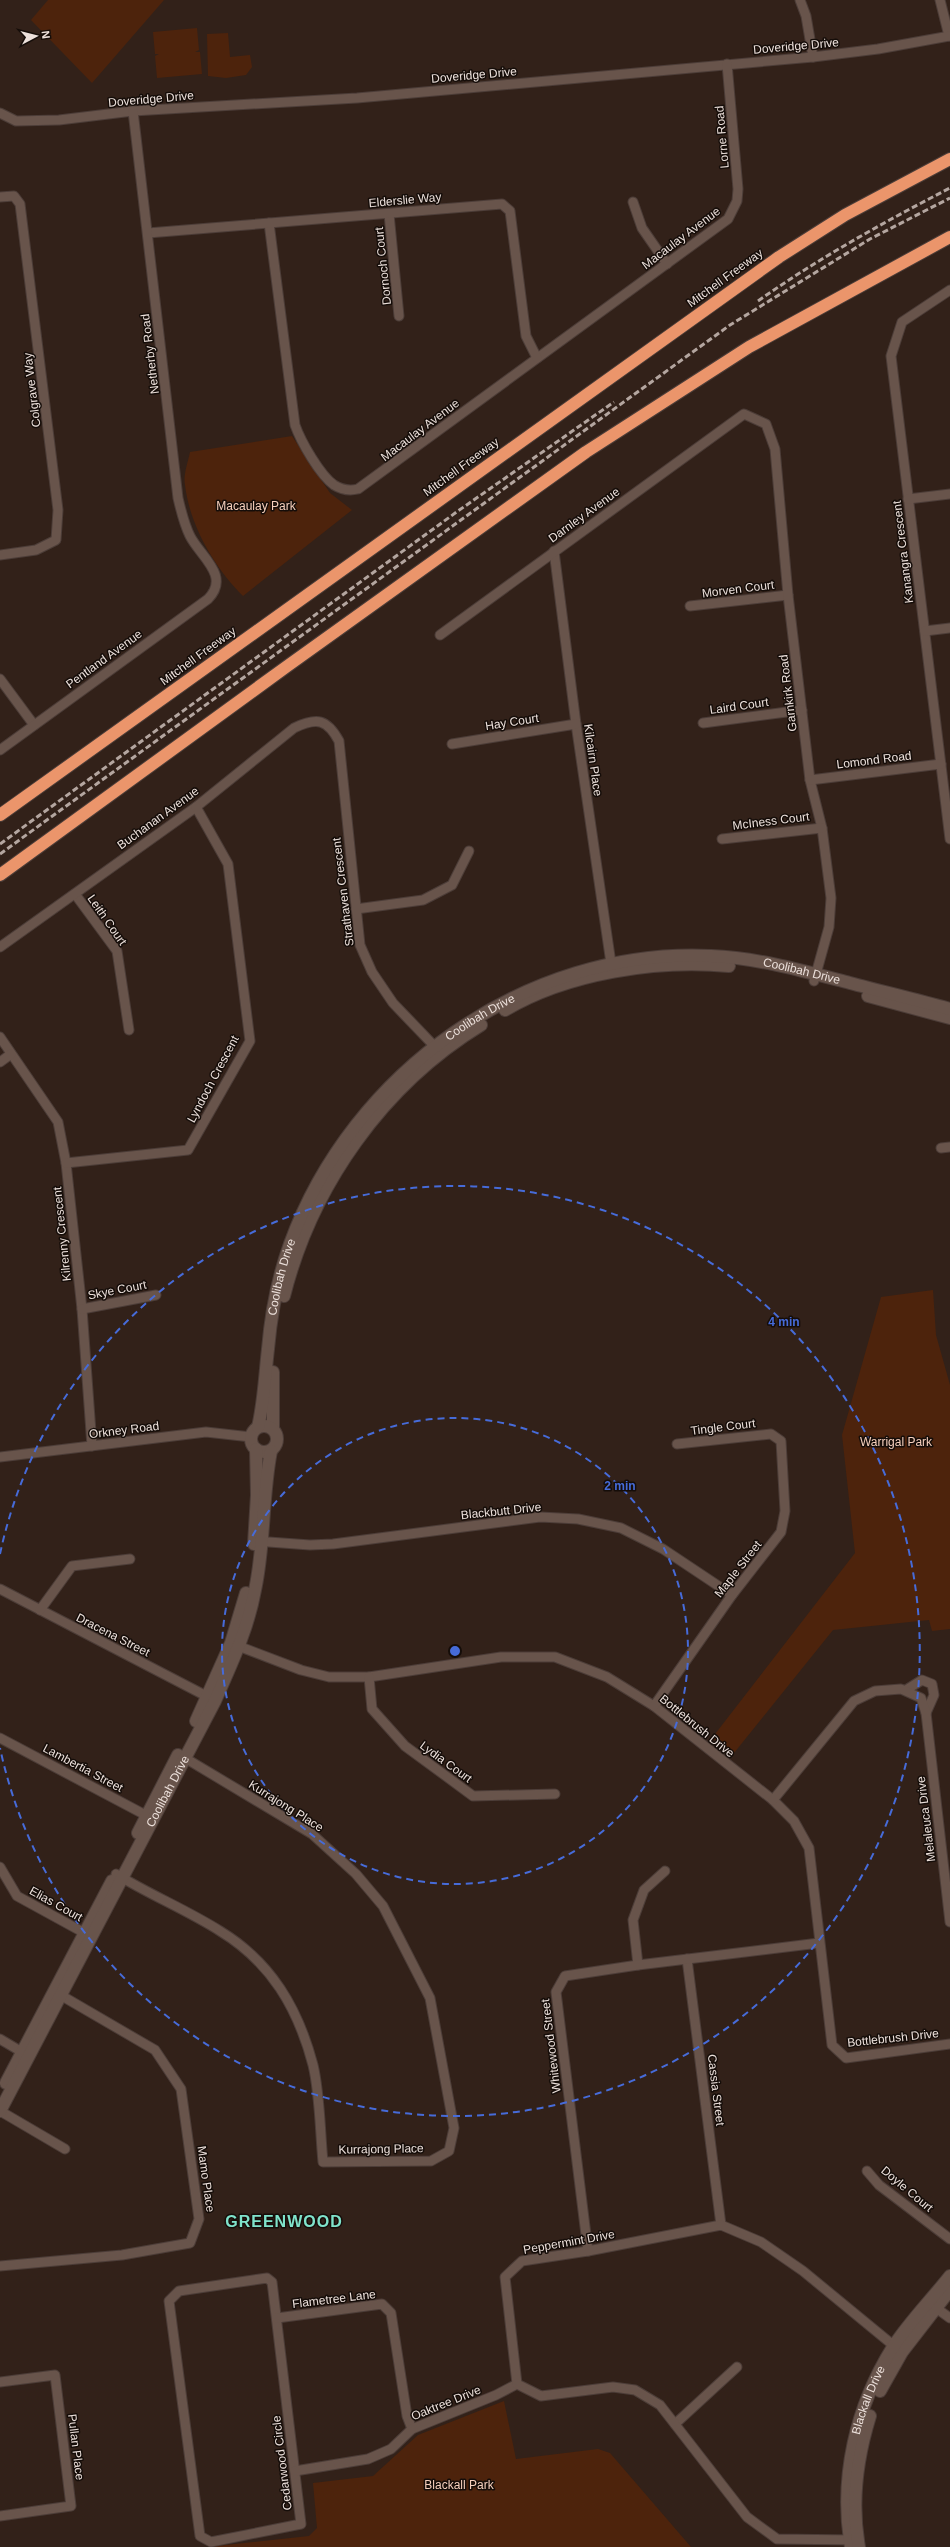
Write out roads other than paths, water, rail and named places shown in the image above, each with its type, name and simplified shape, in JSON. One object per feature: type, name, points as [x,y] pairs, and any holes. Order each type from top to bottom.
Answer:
[{"type":"highway","name":"Mitchell Freeway","points":[[0,815],[779,257],[845,214],[950,159]]},
{"type":"highway","points":[[0,875],[286,667],[586,452],[749,347],[950,237]]},
{"type":"highway","points":[[899,266],[950,246]]},
{"type":"main road","name":"Coolibah Drive","points":[[254,1432],[274,1307],[284,1262],[300,1221],[332,1162],[365,1115],[392,1085],[437,1049],[530,998],[612,967],[720,965],[815,978],[950,1009]]},
{"type":"main road","name":"Coolibah Drive","points":[[815,978],[950,1018]]},
{"type":"main road","name":"Coolibah Drive","points":[[273,1429],[273,1373],[281,1309],[296,1256],[308,1225],[339,1166],[372,1119],[437,1049]]},
{"type":"main road","points":[[267,1426],[273,1429],[278,1440],[271,1451],[262,1452],[256,1449],[252,1444],[254,1432],[267,1426]]},
{"type":"main road","name":"Coolibah Drive","points":[[256,1449],[259,1541]]},
{"type":"main road","name":"Coolibah Drive","points":[[0,2111],[26,2054],[212,1699],[235,1645],[255,1590],[259,1541],[271,1451]]},
{"type":"main road","name":"Coolibah Drive","points":[[0,2094],[26,2054]]},
{"type":"main road","name":"Blackall Drive","points":[[933,2306],[950,2276]]},
{"type":"main road","name":"Blackall Drive","points":[[854,2543],[856,2484],[863,2439],[882,2386],[898,2349],[933,2306],[950,2290]]},
{"type":"street","points":[[800,0],[806,16],[813,57]]},
{"type":"street","points":[[940,0],[950,36]]},
{"type":"street","name":"Doveridge Drive","points":[[0,113],[16,121],[35,121],[133,111],[357,98],[813,57],[878,49],[950,36]]},
{"type":"street","name":"Lorne Road","points":[[727,64],[738,188],[735,208]]},
{"type":"street","name":"Netherby Road","points":[[133,111],[181,513],[191,538],[215,572],[217,584]]},
{"type":"street","name":"Colgrave Way","points":[[0,197],[14,196],[20,204],[58,510],[56,540],[36,550],[0,555]]},
{"type":"street","points":[[634,202],[642,228],[667,264]]},
{"type":"street","name":"Elderslie Way","points":[[148,233],[389,214],[498,203],[508,208],[511,216],[526,336],[537,358]]},
{"type":"street","name":"Macaulay Avenue","points":[[269,223],[295,425],[306,448],[330,481],[340,488],[352,490],[364,487],[537,358],[724,223],[735,208]]},
{"type":"street","name":"Dornoch Court","points":[[389,214],[399,316]]},
{"type":"street","name":"Kanangra Crescent","points":[[950,290],[902,322],[891,356],[950,839]]},
{"type":"street","name":"Darnley Avenue","points":[[440,635],[744,414]]},
{"type":"street","name":"Garnkirk Road","points":[[744,414],[766,424],[774,449],[788,595],[810,780],[822,828],[831,912],[815,978]]},
{"type":"street","points":[[908,499],[950,494]]},
{"type":"street","name":"Kilcairn Place","points":[[554,551],[576,724],[612,967]]},
{"type":"street","name":"Pentland Avenue","points":[[0,750],[208,599],[217,584]]},
{"type":"street","name":"Morven Court","points":[[690,606],[788,595]]},
{"type":"street","points":[[925,631],[950,628]]},
{"type":"street","points":[[0,679],[34,725]]},
{"type":"street","name":"Laird Court","points":[[703,723],[802,710]]},
{"type":"street","name":"Buchanan Avenue","points":[[0,947],[196,807],[294,728],[308,721],[322,722],[332,728]]},
{"type":"street","name":"Hay Court","points":[[452,744],[576,724]]},
{"type":"street","name":"Strathaven Crescent","points":[[332,728],[340,742],[360,945],[372,972],[393,1003],[437,1049]]},
{"type":"street","name":"Lomond Road","points":[[810,780],[941,764]]},
{"type":"street","name":"Lyndoch Crescent","points":[[66,1163],[188,1150],[250,1041],[228,864],[196,807]]},
{"type":"street","name":"McIness Court","points":[[722,839],[822,828]]},
{"type":"street","points":[[356,909],[423,900],[452,885],[470,851]]},
{"type":"street","name":"Leith Court","points":[[75,894],[117,951],[129,1030]]},
{"type":"street","name":"Kilrenny Crescent","points":[[0,1037],[58,1122],[66,1163],[82,1309],[92,1446]]},
{"type":"street","points":[[0,1062],[11,1054]]},
{"type":"street","name":"Skye Court","points":[[82,1309],[156,1295]]},
{"type":"street","name":"Orkney Road","points":[[0,1457],[206,1432],[254,1432]]},
{"type":"street","name":"Tingle Court","points":[[677,1444],[771,1434]]},
{"type":"street","name":"Maple Street","points":[[654,1706],[732,1595],[781,1532],[785,1511],[781,1441],[771,1434]]},
{"type":"street","name":"Blackbutt Drive","points":[[259,1541],[310,1545],[333,1544],[540,1517],[578,1519],[621,1528],[662,1549],[732,1595]]},
{"type":"street","points":[[40,1610],[72,1566],[130,1559]]},
{"type":"street","name":"Dracena Street","points":[[0,1589],[212,1699]]},
{"type":"street","name":"Bottlebrush Drive","points":[[235,1645],[317,1675],[369,1677],[501,1658],[555,1657],[607,1677],[654,1706],[773,1800],[794,1821],[809,1848],[832,2045],[846,2058],[950,2044]]},
{"type":"street","name":"Lydia Court","points":[[369,1677],[372,1709],[405,1746],[473,1796],[554,1794]]},
{"type":"street","name":"Melaleuca Drive","points":[[906,1690],[922,1680],[932,1684],[934,1696],[926,1713]]},
{"type":"street","name":"Melaleuca Drive","points":[[773,1800],[854,1701],[875,1691],[906,1690],[921,1698],[926,1713],[950,1922]]},
{"type":"street","name":"Lambertia Street","points":[[0,1738],[150,1818]]},
{"type":"street","name":"Kurrajong Place","points":[[120,1876],[220,1931],[246,1949],[273,1976],[294,2012],[313,2066],[323,2162],[431,2161],[449,2151],[454,2128],[430,1998],[383,1906],[356,1874],[312,1834],[182,1757]]},
{"type":"street","name":"Elias Court","points":[[0,1867],[17,1896],[89,1935]]},
{"type":"street","points":[[638,1965],[633,1920],[644,1890],[665,1871]]},
{"type":"street","name":"Whitewood Street","points":[[588,2251],[556,1992],[565,1976],[638,1965],[819,1943]]},
{"type":"street","name":"Cassia Street","points":[[687,1959],[721,2225]]},
{"type":"street","name":"Mamo Place","points":[[0,2266],[122,2255],[190,2243],[199,2219],[181,2089],[169,2068],[155,2050],[148,2045],[58,1994]]},
{"type":"street","points":[[0,2039],[26,2054]]},
{"type":"street","points":[[0,2111],[65,2149]]},
{"type":"street","name":"Doyle Court","points":[[867,2171],[879,2185],[950,2239]]},
{"type":"street","points":[[721,2225],[761,2242],[803,2272],[898,2349]]},
{"type":"street","name":"Peppermint Drive","points":[[517,2384],[505,2277],[522,2261],[588,2251],[721,2225]]},
{"type":"street","name":"Cedarwood Circle","points":[[267,2278],[272,2282],[277,2318],[302,2524],[210,2542],[200,2536],[169,2302],[180,2291],[267,2278]]},
{"type":"street","name":"Flametree Lane","points":[[277,2318],[382,2304],[391,2313],[407,2416],[412,2429]]},
{"type":"street","points":[[933,2306],[950,2318]]},
{"type":"street","points":[[675,2424],[737,2367]]},
{"type":"street","name":"Pullan Place","points":[[0,2382],[55,2375],[71,2506],[0,2516]]},
{"type":"street","points":[[517,2384],[541,2396],[613,2387],[635,2390],[660,2405],[747,2517],[777,2539],[854,2543]]},
{"type":"street","name":"Oaktree Drive","points":[[295,2471],[368,2459],[391,2449],[412,2429],[496,2395],[517,2384]]},
{"type":"railway","points":[[758,301],[804,270],[852,241],[950,188]]},
{"type":"railway","points":[[0,854],[730,325],[870,239],[950,198]]},
{"type":"railway","points":[[0,844],[458,511],[614,402]]},
{"type":"district","name":"GREENWOOD","points":[[284,2221]]},
{"type":"park label","name":"Macaulay Park","points":[[256,506]]},
{"type":"park label","name":"Warrigal Park","points":[[896,1442]]},
{"type":"park label","name":"Blackall Park","points":[[459,2485]]}]
